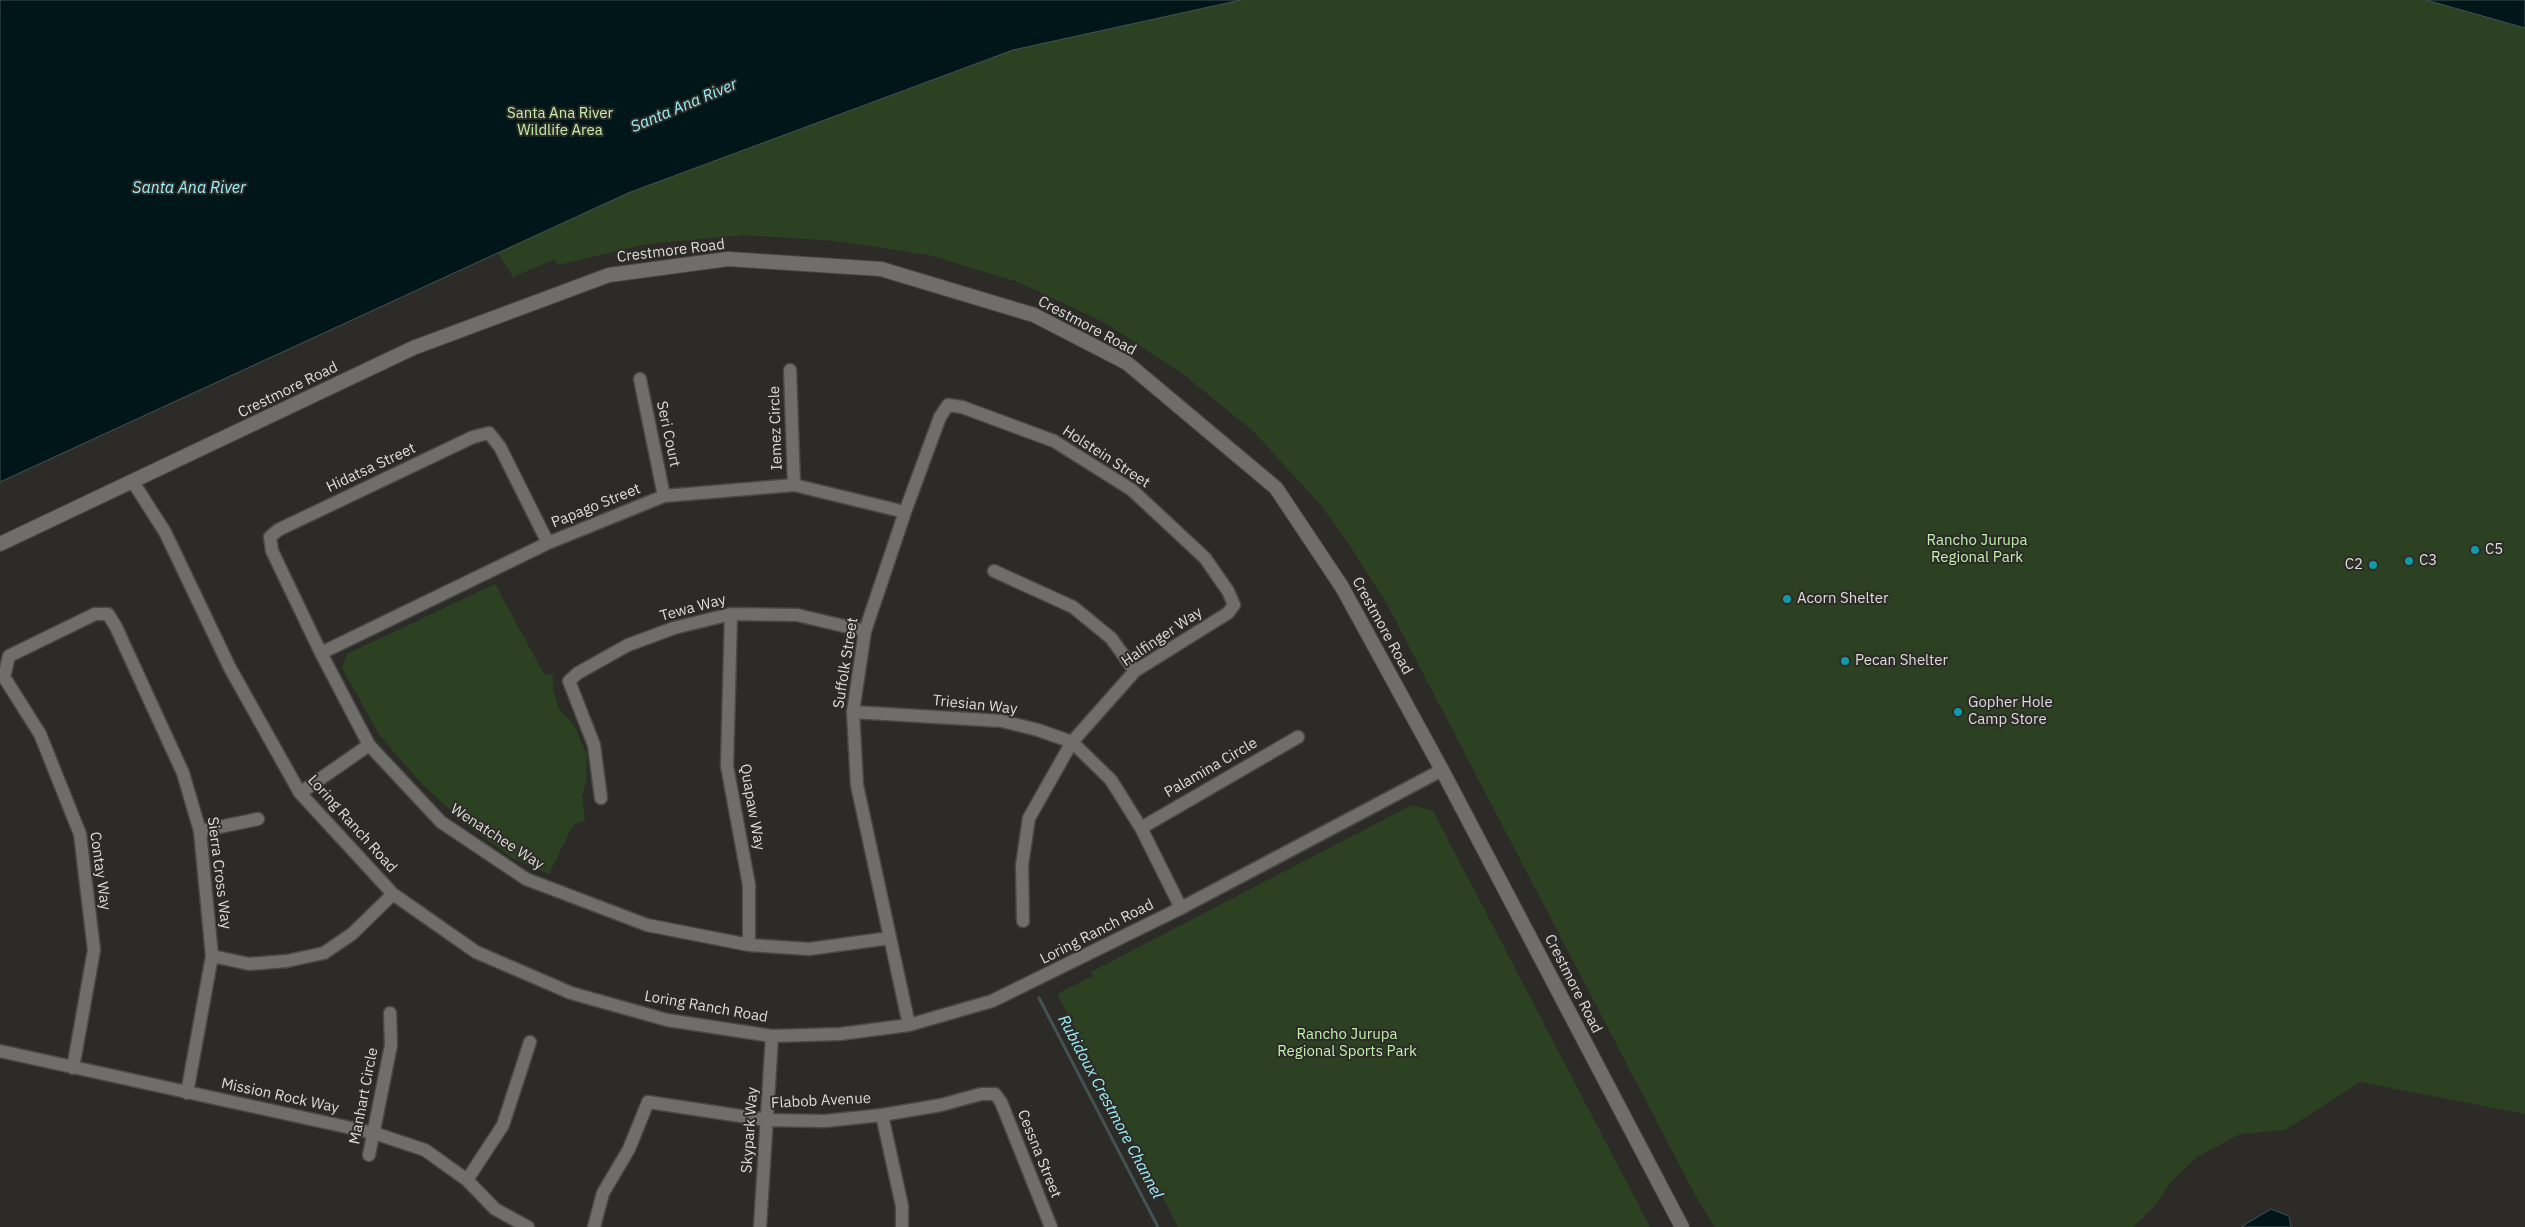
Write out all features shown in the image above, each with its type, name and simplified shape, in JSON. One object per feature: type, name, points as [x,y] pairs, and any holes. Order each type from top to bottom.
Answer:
[{"type":"street","name":"Crestmore Road","points":[[0,544],[413,348],[609,275],[728,259],[881,269],[1034,314],[1127,363],[1276,488],[1342,587],[1442,770],[1672,1212],[1682,1227]]},
{"type":"street","name":"Iemez Circle","points":[[790,370],[794,486]]},
{"type":"street","name":"Seri Court","points":[[640,379],[664,496]]},
{"type":"street","name":"Suffolk Street","points":[[909,1025],[857,785],[853,712],[865,631],[905,512],[940,417],[948,405]]},
{"type":"street","name":"Holstein Street","points":[[948,405],[962,407],[1054,441],[1132,490],[1205,558],[1228,591],[1234,605]]},
{"type":"street","name":"Hidatsa Street","points":[[270,537],[278,530],[473,437],[489,433],[500,447],[548,543]]},
{"type":"street","name":"Loring Ranch Road","points":[[133,482],[165,532],[230,668],[300,794],[393,894],[476,952],[571,993],[666,1020],[772,1036],[840,1034],[909,1025],[992,1001],[1181,908],[1442,770]]},
{"type":"street","name":"Papago Street","points":[[320,653],[548,543],[664,496],[794,486],[905,512]]},
{"type":"street","name":"Wenatchee Way","points":[[270,537],[272,551],[320,653],[369,745],[441,822],[526,879],[647,925],[749,945],[808,949],[890,938]]},
{"type":"street","points":[[994,571],[1073,607],[1112,638],[1135,671]]},
{"type":"street","name":"Halfinger Way","points":[[1023,921],[1022,865],[1029,818],[1072,742],[1135,671],[1228,613],[1234,605]]},
{"type":"street","name":"Contay Way","points":[[73,1068],[94,950],[80,834],[40,734],[4,677],[9,656],[95,614],[108,614]]},
{"type":"street","name":"Sierra Cross Way","points":[[108,614],[116,627],[184,773],[200,831],[212,956],[187,1093]]},
{"type":"street","name":"Tewa Way","points":[[601,798],[594,745],[569,681],[578,673],[628,645],[674,628],[730,614],[797,615],[865,631]]},
{"type":"street","name":"Quapaw Way","points":[[730,614],[727,766],[749,885],[749,945]]},
{"type":"street","name":"Triesian Way","points":[[853,712],[1002,721],[1038,730],[1072,742],[1111,780],[1141,828],[1181,908]]},
{"type":"street","name":"Palamina Circle","points":[[1141,828],[1298,737]]},
{"type":"street","points":[[300,794],[369,745]]},
{"type":"street","points":[[200,831],[258,818]]},
{"type":"street","points":[[212,956],[249,964],[287,961],[324,953],[352,934],[393,894]]},
{"type":"street","name":"Manhart Circle","points":[[369,1155],[391,1045],[390,1013]]},
{"type":"street","name":"Skypark Way","points":[[760,1227],[772,1036]]},
{"type":"street","points":[[467,1180],[503,1125],[530,1042]]},
{"type":"street","name":"Mission Rock Way","points":[[0,1052],[374,1133],[425,1150],[467,1180],[495,1209],[528,1227]]},
{"type":"street","name":"Flabob Avenue","points":[[594,1227],[603,1193],[629,1149],[648,1102],[767,1120],[825,1121],[882,1115],[981,1094],[995,1094]]},
{"type":"street","name":"Cessna Street","points":[[995,1094],[1001,1102],[1051,1227]]},
{"type":"street","points":[[882,1115],[902,1206],[902,1227]]},
{"type":"green space","name":"Rancho Jurupa Regional Park","points":[[334,0],[2525,0],[2525,1114],[2360,1082],[2285,1130],[2240,1134],[2197,1157],[2172,1181],[2153,1208],[2133,1227],[1715,1227],[1694,1193],[1389,608],[1349,544],[1319,503],[1254,432],[1182,373],[1103,322],[1018,282],[929,255],[836,241],[743,235],[647,244],[558,265],[555,259],[513,277]]},
{"type":"green space","points":[[495,584],[544,674],[553,675],[553,689],[559,709],[574,725],[587,755],[586,782],[582,795],[585,820],[573,825],[549,874],[512,858],[466,824],[423,785],[380,736],[342,668],[347,654]]},
{"type":"green space","name":"Rancho Jurupa Regional Sports Park","points":[[1412,805],[1433,811],[1650,1227],[1178,1227],[1057,994],[1093,976],[1091,972]]},
{"type":"water","name":"Santa Ana River","points":[[0,0],[1241,0],[1013,50],[628,193],[0,482]]},
{"type":"water","points":[[2426,0],[2525,0],[2525,28]]},
{"type":"water","points":[[2271,1209],[2289,1216],[2291,1227],[2241,1227]]},
{"type":"waterway","name":"Rubidoux Crestmore Channel","points":[[1039,998],[1158,1227]]},
{"type":"place","name":"C5","points":[[2475,550]]},
{"type":"place","name":"C3","points":[[2409,561]]},
{"type":"place","name":"C2","points":[[2373,565]]},
{"type":"place","name":"Acorn Shelter","points":[[1787,599]]},
{"type":"place","name":"Pecan Shelter","points":[[1845,661]]},
{"type":"place","name":"Gopher Hole Camp Store","points":[[1958,712]]},
{"type":"park label","name":"Santa Ana River Wildlife Area","points":[[560,122]]}]
